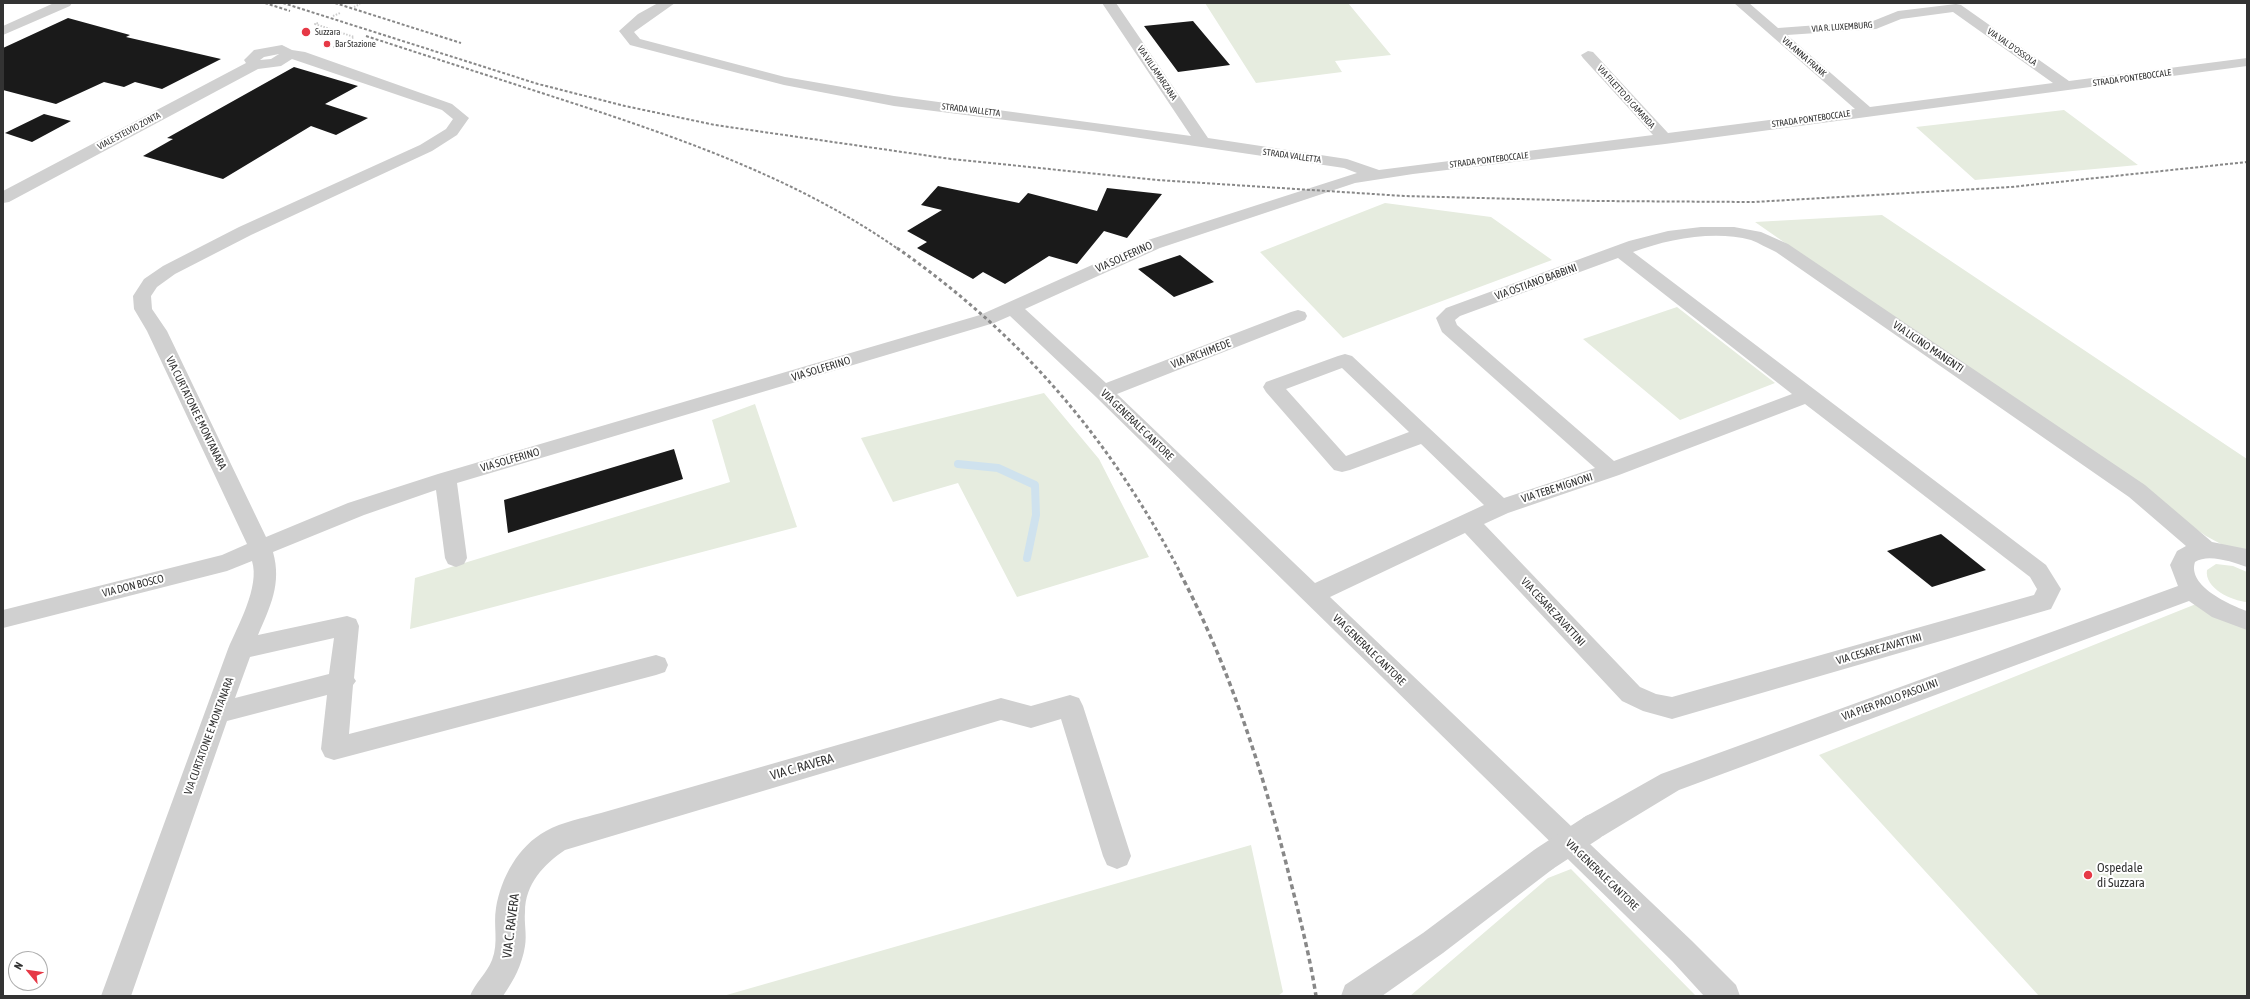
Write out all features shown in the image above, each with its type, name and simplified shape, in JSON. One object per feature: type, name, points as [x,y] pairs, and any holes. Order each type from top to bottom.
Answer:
[{"type":"street","points":[[3,31],[65,3]]},
{"type":"street","name":"STRADA VALLETTA","points":[[668,3],[643,17],[626,31],[635,42],[784,81],[894,101],[1093,126],[1204,144],[1347,164],[1375,174]]},
{"type":"street","name":"VIA VILLAMARZANA","points":[[1109,3],[1204,144]]},
{"type":"street","name":"VIA ANNA FRANK","points":[[1741,3],[1867,112]]},
{"type":"street","name":"VIA R. LUXEMBURG","points":[[1775,32],[1876,25],[1898,15],[1956,8]]},
{"type":"street","name":"VIA VAL D'OSSOLA","points":[[1956,8],[2068,87]]},
{"type":"street","name":"VIALE STELVIO ZONTA","points":[[3,198],[256,64],[252,62],[252,58],[265,51],[282,49],[288,54],[310,59]]},
{"type":"street","name":"VIA FILETTO DI CAMARDA","points":[[1588,54],[1665,139]]},
{"type":"street","name":"VIA CURTATONE E MONTANARA","points":[[116,996],[240,649],[261,600],[266,568],[260,547],[157,331],[143,309],[142,296],[150,284],[193,256],[426,148],[459,125],[461,118],[447,107],[310,59]]},
{"type":"street","name":"STRADA PONTEBOCCALE","points":[[1375,174],[1665,139],[2068,87],[2247,62]]},
{"type":"street","name":"VIA SOLFERINO","points":[[260,547],[356,509],[446,479],[987,319],[1154,244],[1312,191],[1375,174]]},
{"type":"street","name":"VIA LICINO MANENTI","points":[[1620,251],[1673,234],[1713,233],[1751,235],[1782,248],[2137,491],[2158,511],[2205,549]]},
{"type":"street","points":[[1620,251],[1807,396]]},
{"type":"street","name":"VIA OSTIANO BABBINI","points":[[1611,470],[1449,328],[1444,318],[1453,312],[1620,251]]},
{"type":"street","name":"VIA GENERALE CANTORE","points":[[1011,307],[1103,392],[1595,869],[1682,951],[1725,996]]},
{"type":"street","name":"VIA ARCHIMEDE","points":[[1103,392],[1298,316]]},
{"type":"street","points":[[1424,435],[1342,465],[1273,387],[1345,360],[1500,507]]},
{"type":"street","name":"VIA TEBE MIGNONI","points":[[1312,595],[1500,507],[1611,470],[1807,396]]},
{"type":"street","name":"VIA CESARE ZAVATTINI","points":[[1468,522],[1631,694],[1652,704],[1672,708],[2043,602],[2050,589],[2038,571],[1807,396]]},
{"type":"street","points":[[446,479],[456,558]]},
{"type":"street","name":"VIA DON BOSCO","points":[[3,619],[226,562],[260,547]]},
{"type":"street","points":[[2247,558],[2220,550],[2205,549],[2192,552],[2185,559],[2183,568],[2186,579],[2194,590],[2219,609],[2247,621]]},
{"type":"street","name":"VIA PIER PAOLO PASOLINI","points":[[1356,996],[1433,943],[1544,859],[1593,827],[1670,782],[2194,590]]},
{"type":"street","points":[[240,649],[347,626],[343,681],[334,749],[656,665]]},
{"type":"street","points":[[218,713],[343,681]]},
{"type":"street","name":"VIA C. RAVERA","points":[[485,996],[505,967],[511,944],[510,910],[515,888],[537,853],[556,840],[601,825],[1001,709],[1031,717],[1070,706],[1117,856]]},
{"type":"path","points":[[354,7],[360,4]]},
{"type":"path","points":[[333,16],[340,13]]},
{"type":"path","points":[[310,59],[354,38],[315,24],[318,23]]},
{"type":"shaded area","points":[[1205,3],[1348,3],[1391,55],[1335,61],[1342,72],[1256,83]]},
{"type":"shaded area","points":[[2064,110],[2138,165],[1975,180],[1916,127]]},
{"type":"shaded area","points":[[1385,203],[1491,217],[1552,260],[1343,338],[1260,252]]},
{"type":"shaded area","points":[[1882,215],[2247,459],[2247,558],[2206,536],[1755,222]]},
{"type":"shaded area","points":[[1677,307],[1775,383],[1680,420],[1583,339]]},
{"type":"shaded area","points":[[1044,393],[1099,459],[1149,557],[1017,597],[958,483],[893,502],[861,438]]},
{"type":"shaded area","points":[[755,404],[797,527],[410,629],[415,578],[730,482],[712,420]]},
{"type":"shaded area","points":[[2216,564],[2233,566],[2247,572],[2247,602],[2234,599],[2214,588],[2207,577],[2207,570]]},
{"type":"shaded area","name":"Ospedale di Suzzara","points":[[2201,602],[2247,629],[2247,996],[2039,996],[1819,755]]},
{"type":"shaded area","points":[[1251,845],[1283,992],[1278,996],[723,996]]},
{"type":"shaded area","points":[[1571,869],[1696,996],[1410,996],[1548,878]]},
{"type":"building","points":[[68,18],[130,35],[126,37],[221,59],[162,89],[135,82],[124,87],[104,82],[56,104],[3,90],[3,48]]},
{"type":"building","points":[[1193,21],[1230,65],[1178,72],[1144,26]]},
{"type":"building","points":[[294,67],[358,86],[325,104],[368,118],[336,135],[311,126],[223,179],[143,156],[173,139],[167,138]]},
{"type":"building","points":[[44,114],[71,121],[32,142],[5,133]]},
{"type":"building","points":[[938,186],[1019,203],[1028,193],[1097,211],[1107,188],[1162,194],[1127,238],[1104,231],[1077,264],[1049,256],[1005,284],[983,272],[973,279],[917,248],[927,242],[907,231],[942,210],[921,205]]},
{"type":"building","points":[[1180,255],[1214,282],[1174,297],[1138,269]]},
{"type":"building","points":[[674,449],[683,479],[508,533],[504,500]]},
{"type":"building","points":[[1941,534],[1986,570],[1932,587],[1887,551]]},
{"type":"waterway","points":[[958,464],[998,468],[1035,485],[1036,515],[1027,558]]},
{"type":"railway","points":[[265,3],[290,11]]},
{"type":"railway","points":[[283,3],[538,84],[625,106],[715,125],[951,159],[1157,180],[1404,196],[1595,201],[1754,202],[2011,187],[2247,162]]},
{"type":"railway","points":[[335,3],[461,43]]},
{"type":"railway","points":[[366,36],[588,108],[709,151],[748,167],[825,204],[862,225],[898,249]]},
{"type":"railway","points":[[897,248],[942,281],[984,317],[1023,354],[1059,393],[1093,434],[1124,478],[1154,525],[1181,574]]},
{"type":"railway","points":[[1180,573],[1197,607],[1228,678],[1254,751],[1286,863],[1306,946],[1316,996]]},
{"type":"place","name":"Suzzara","points":[[306,32]]},
{"type":"place","name":"Bar Stazione","points":[[327,44]]},
{"type":"place","name":"Ospedale di Suzzara","points":[[2088,875]]}]
